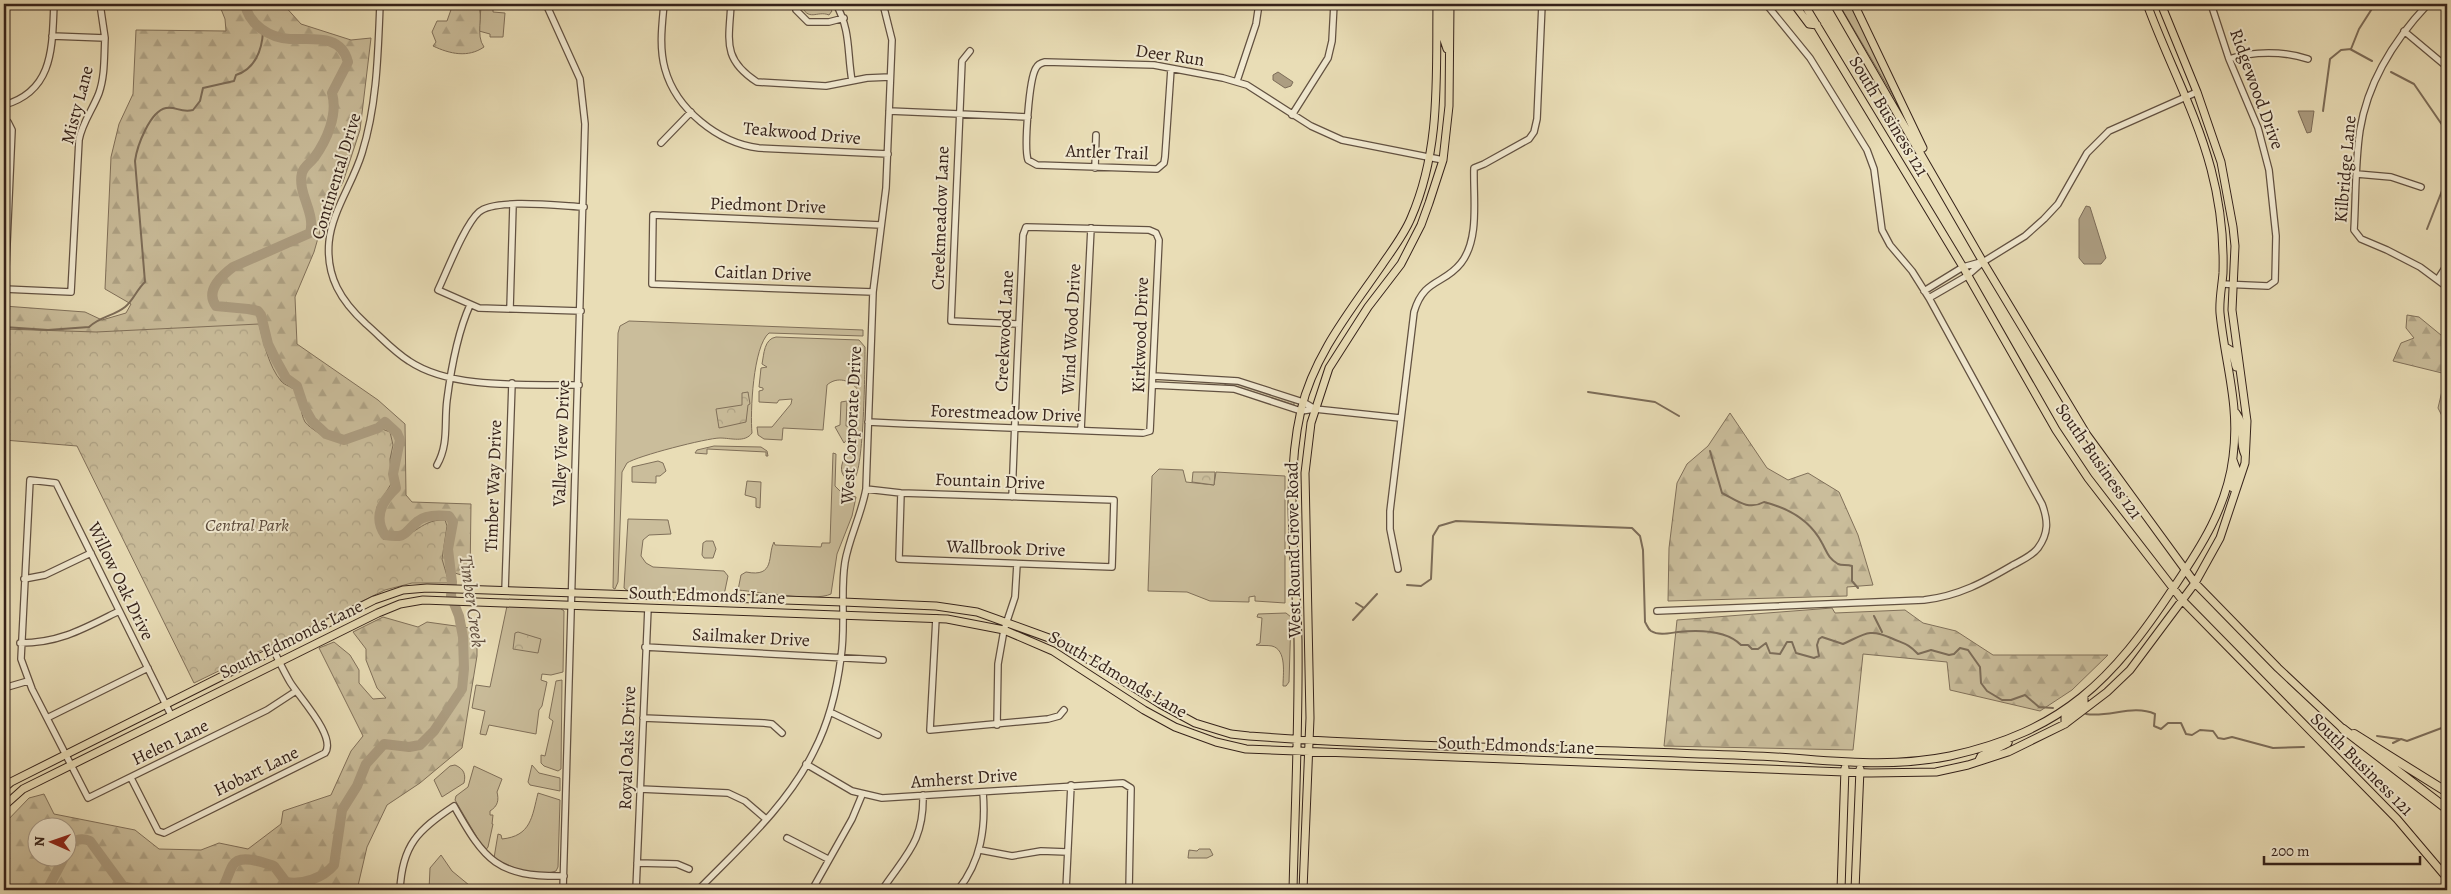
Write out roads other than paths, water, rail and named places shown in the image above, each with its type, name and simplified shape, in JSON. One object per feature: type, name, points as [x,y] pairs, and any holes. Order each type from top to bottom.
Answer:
[{"type":"highway","points":[[2343,729],[2366,740],[2447,792]]},
{"type":"highway","points":[[2343,729],[2447,809]]},
{"type":"main road","name":"West Round Grove Road","points":[[1293,890],[1298,640],[1292,487],[1295,444],[1303,402],[1313,375],[1334,335],[1411,219],[1431,158],[1435,125],[1437,4]]},
{"type":"main road","points":[[1444,4],[1443,37],[1450,57]]},
{"type":"main road","name":"West Round Grove Road","points":[[1303,890],[1310,681],[1305,473],[1315,408],[1329,368],[1368,307],[1401,264],[1421,225],[1443,160],[1449,106],[1450,4]]},
{"type":"main road","points":[[1794,4],[1809,24],[1817,25]]},
{"type":"main road","name":"South Business 121","points":[[1804,4],[1963,267],[2072,454],[2182,601],[2397,820],[2447,878]]},
{"type":"main road","name":"South Business 121","points":[[1834,4],[1982,262],[2087,435],[2195,583],[2278,668],[2343,729]]},
{"type":"main road","points":[[1854,4],[1944,188],[1944,194]]},
{"type":"main road","points":[[2147,4],[2211,167],[2216,192],[2222,242],[2220,313],[2236,413],[2233,460],[2237,471],[2227,518]]},
{"type":"main road","points":[[2161,4],[2197,92],[2221,162],[2230,203],[2235,246],[2232,310],[2247,421],[2245,463],[2227,518]]},
{"type":"main road","points":[[2227,348],[2232,351],[2238,374],[2242,379]]},
{"type":"main road","points":[[2236,413],[2242,421],[2241,445],[2246,455]]},
{"type":"main road","name":"South Edmonds Lane","points":[[4,788],[11,782],[381,598],[403,590],[435,588],[843,602],[951,608],[977,612],[1060,642],[1194,722],[1231,734],[1297,740],[1802,758],[1845,763],[1923,761],[1978,749],[2032,729],[2084,696],[2106,677],[2144,632],[2212,527],[2226,490],[2233,460]]},
{"type":"main road","name":"South Edmonds Lane","points":[[4,806],[23,789],[71,765],[394,606],[416,601],[936,618],[1004,630],[1063,656],[1144,710],[1190,733],[1229,746],[1309,753],[1860,773],[1936,772],[2008,752],[2065,724],[2107,692],[2130,670],[2195,583],[2220,538],[2227,518]]},
{"type":"main road","points":[[733,598],[733,610]]},
{"type":"main road","points":[[1105,683],[1112,673]]},
{"type":"main road","points":[[2065,724],[2065,717],[2084,702],[2084,696]]},
{"type":"main road","points":[[1190,733],[1194,722]]},
{"type":"main road","points":[[1978,761],[1981,756],[2003,747],[2010,738]]},
{"type":"main road","points":[[1646,764],[1650,752]]},
{"type":"main road","points":[[1841,890],[1845,763]]},
{"type":"main road","points":[[1854,890],[1861,763]]},
{"type":"street","points":[[4,106],[24,96],[41,79],[50,57],[54,4]]},
{"type":"street","points":[[103,4],[100,4],[105,38]]},
{"type":"street","points":[[369,4],[380,4]]},
{"type":"street","name":"Continental Drive","points":[[380,4],[376,86],[372,113],[358,165],[331,232],[328,250],[330,271],[335,286],[345,302],[399,354],[426,370],[451,379],[579,385]]},
{"type":"street","name":"Valley View Drive","points":[[546,4],[574,63],[583,92],[585,124],[579,385],[570,593],[563,890]]},
{"type":"street","name":"Teakwood Drive","points":[[664,4],[662,53],[669,82],[691,112],[721,137],[744,146],[888,154]]},
{"type":"street","points":[[731,4],[729,47],[731,56],[738,66],[757,82],[826,86],[890,77]]},
{"type":"street","points":[[795,4],[796,10],[808,22],[829,22],[844,18]]},
{"type":"street","points":[[836,4],[844,18],[849,36],[849,63],[852,81]]},
{"type":"street","name":"West Corporate Drive","points":[[698,890],[779,805],[806,764],[818,742],[830,712],[841,657],[846,555],[860,517],[866,489],[873,292],[888,154],[892,40],[883,4]]},
{"type":"street","points":[[1237,81],[1256,24],[1259,4]]},
{"type":"street","points":[[1292,115],[1328,58],[1332,41],[1334,4]]},
{"type":"street","points":[[1398,569],[1390,530],[1390,511],[1400,418],[1416,303],[1430,285],[1457,268],[1465,258],[1470,244],[1474,168],[1524,143],[1532,136],[1536,127],[1542,4]]},
{"type":"street","points":[[1657,611],[1938,598],[1975,586],[2025,559],[2038,549],[2048,524],[2042,504],[1928,298],[1912,271],[1890,245],[1882,230],[1874,169],[1867,150],[1810,58],[1766,4]]},
{"type":"street","name":"Ridgewood Drive","points":[[2211,4],[2229,59],[2258,128],[2269,170],[2276,236],[2275,281],[2268,286],[2222,284]]},
{"type":"street","name":"Kilbridge Lane","points":[[2428,4],[2393,46],[2380,69],[2366,105],[2360,131],[2354,230],[2356,236],[2387,250],[2438,279]]},
{"type":"street","points":[[2404,31],[2447,67]]},
{"type":"street","name":"Misty Lane","points":[[4,289],[71,292],[79,140],[83,126],[100,89],[105,38],[52,36]]},
{"type":"street","name":"Creekmeadow Lane","points":[[970,51],[962,61],[950,321],[1019,324]]},
{"type":"street","points":[[2229,59],[2245,54],[2294,54],[2308,59]]},
{"type":"street","name":"Deer Run","points":[[1028,117],[1033,76],[1040,63],[1154,65],[1237,81],[1262,94],[1292,115],[1342,140],[1443,160]]},
{"type":"street","name":"Antler Trail","points":[[1028,117],[1027,156],[1030,162],[1037,165],[1152,170],[1161,166],[1165,157],[1171,69]]},
{"type":"street","points":[[1928,298],[1967,276],[1982,262],[2025,236],[2044,219],[2058,204],[2086,153],[2097,141],[2124,123],[2197,92]]},
{"type":"street","points":[[889,111],[1028,117]]},
{"type":"street","points":[[661,143],[691,112]]},
{"type":"street","points":[[4,120],[9,123],[12,130],[4,289]]},
{"type":"street","points":[[1095,168],[1096,135]]},
{"type":"street","points":[[2357,174],[2391,177],[2421,186]]},
{"type":"street","points":[[581,311],[479,308],[438,290],[474,216],[490,205],[584,206]]},
{"type":"street","points":[[510,309],[513,205]]},
{"type":"street","name":"Piedmont Drive","points":[[652,284],[653,215],[881,225]]},
{"type":"street","name":"Creekwood Lane","points":[[1012,497],[1023,235],[1026,227],[1091,228]]},
{"type":"street","name":"Kirkwood Drive","points":[[1091,228],[1149,230],[1156,233],[1159,240],[1151,429],[1143,433]]},
{"type":"street","name":"Wind Wood Drive","points":[[1081,430],[1091,228]]},
{"type":"street","points":[[1924,291],[1963,267],[1982,262]]},
{"type":"street","points":[[2447,265],[2438,279],[2447,287]]},
{"type":"street","name":"Caitlan Drive","points":[[652,284],[873,292]]},
{"type":"street","points":[[436,465],[445,448],[446,406],[461,329],[470,305]]},
{"type":"street","points":[[1154,376],[1238,381],[1303,402],[1315,408]]},
{"type":"street","name":"Timber Way Drive","points":[[505,591],[512,383]]},
{"type":"street","points":[[1153,385],[1234,389],[1301,411],[1315,408],[1400,418]]},
{"type":"street","name":"Forestmeadow Drive","points":[[868,422],[1143,433]]},
{"type":"street","name":"Willow Oak Drive","points":[[24,579],[30,480],[55,481],[171,716]]},
{"type":"street","name":"Fountain Drive","points":[[866,489],[902,493],[1114,500],[1112,566]]},
{"type":"street","name":"Wallbrook Drive","points":[[902,493],[899,559],[1112,566]]},
{"type":"street","points":[[71,765],[28,681],[21,659],[20,643],[24,579],[46,575],[91,553]]},
{"type":"street","points":[[997,725],[998,664],[1004,630],[1016,597],[1017,564]]},
{"type":"street","name":"Royal Oaks Drive","points":[[636,890],[648,608]]},
{"type":"street","points":[[20,643],[59,639],[120,611]]},
{"type":"street","points":[[936,618],[930,730],[1048,719],[1059,716],[1064,710]]},
{"type":"street","name":"Sailmaker Drive","points":[[645,647],[883,660]]},
{"type":"street","points":[[274,651],[280,662]]},
{"type":"street","name":"Hobart Lane","points":[[131,778],[158,831],[164,833],[323,755],[329,749],[328,742],[314,714],[296,691],[280,662]]},
{"type":"street","points":[[47,718],[148,668]]},
{"type":"street","points":[[4,688],[28,681]]},
{"type":"street","name":"Helen Lane","points":[[71,765],[88,798],[267,710],[296,691]]},
{"type":"street","points":[[830,712],[878,736]]},
{"type":"street","points":[[643,718],[764,723],[772,724],[782,733]]},
{"type":"street","name":"Amherst Drive","points":[[806,764],[862,795],[890,798],[1123,783],[1131,788],[1129,890]]},
{"type":"street","points":[[1066,890],[1071,785]]},
{"type":"street","points":[[640,789],[728,793],[745,801],[766,819]]},
{"type":"street","points":[[958,890],[970,872],[980,850],[984,828],[984,792]]},
{"type":"street","points":[[812,890],[852,819],[862,795]]},
{"type":"street","points":[[882,890],[920,832],[924,814],[923,795]]},
{"type":"street","points":[[400,890],[404,856],[415,837],[429,822],[454,806],[482,852],[501,868],[534,876],[564,876]]},
{"type":"street","points":[[787,838],[828,859]]},
{"type":"street","points":[[980,850],[1012,856],[1041,851],[1067,852]]},
{"type":"street","points":[[637,863],[677,864],[689,869]]},
{"type":"waterway","name":"Timber Creek","points":[[221,890],[236,861],[246,859],[274,866],[286,882],[292,883],[318,877],[329,870],[334,865],[342,810],[357,786],[366,764],[384,744],[409,747],[420,745],[434,731],[462,689],[464,669],[463,637],[459,616],[451,596],[452,582],[448,549],[453,522],[449,516],[421,519],[405,534],[398,536],[385,535],[381,528],[380,516],[383,504],[396,488],[393,474],[400,440],[397,433],[385,422],[378,428],[344,440],[326,434],[312,421],[304,407],[297,386],[286,378],[276,360],[268,344],[261,315],[258,311],[216,306],[213,300],[213,289],[219,279],[233,267],[310,233],[311,218],[302,188],[302,173],[319,151],[327,135],[334,110],[332,93],[348,62],[339,46],[332,42],[316,39],[282,38],[268,33],[251,18],[245,4]]},
{"type":"waterway","points":[[2323,111],[2330,59],[2341,50],[2351,49],[2359,29],[2375,4]]},
{"type":"waterway","points":[[2444,5],[2447,8]]},
{"type":"waterway","points":[[4,327],[48,330],[89,327],[121,310],[128,304],[145,282],[135,161],[145,130],[160,111],[166,108],[185,111],[193,110],[200,101],[203,88],[234,81],[236,75],[253,64],[259,52],[263,32]]},
{"type":"waterway","points":[[2350,49],[2372,61]]},
{"type":"waterway","points":[[2391,72],[2414,84],[2447,132]]},
{"type":"waterway","points":[[2427,229],[2447,178]]},
{"type":"waterway","points":[[1588,392],[1655,402],[1679,416]]},
{"type":"waterway","points":[[1710,451],[1722,493],[1742,504],[1753,505],[1764,502],[1798,516],[1817,535],[1828,555],[1835,562],[1840,565],[1852,566],[1852,581],[1858,588]]},
{"type":"waterway","points":[[1407,585],[1421,586],[1431,579],[1433,536],[1439,526],[1456,521],[1632,528],[1640,536],[1643,550],[1645,622],[1654,633],[1711,632],[1728,636],[1741,645],[1748,645],[1752,649],[1758,649],[1766,643],[1770,653],[1780,654],[1787,642],[1792,642],[1796,653],[1814,658],[1819,656],[1817,645],[1822,637],[1843,644],[1862,635],[1872,633],[1884,635],[1906,644],[1918,654],[1931,650],[1949,655],[1954,654],[1960,648],[1968,650],[1980,667],[1981,683],[1987,691],[2002,700],[2011,700],[2025,695],[2039,707],[2053,708]]},
{"type":"waterway","points":[[1353,620],[1377,594]]},
{"type":"waterway","points":[[1356,603],[1364,608]]},
{"type":"waterway","points":[[1874,616],[1882,632]]},
{"type":"waterway","points":[[2086,714],[2147,711],[2155,714],[2154,726],[2161,729],[2168,723],[2181,723],[2186,734],[2192,735],[2200,730],[2213,731],[2218,738],[2232,737],[2273,748],[2304,747]]},
{"type":"waterway","points":[[2393,743],[2401,739],[2407,741],[2447,726]]},
{"type":"waterway","points":[[2377,736],[2399,739]]},
{"type":"waterway","name":"Timber Creek","points":[[78,840],[90,841],[123,886],[135,889],[173,890]]},
{"type":"waterway","name":"Timber Creek","points":[[47,890],[60,866]]},
{"type":"park label","name":"Central Park","points":[[247,525]]}]
